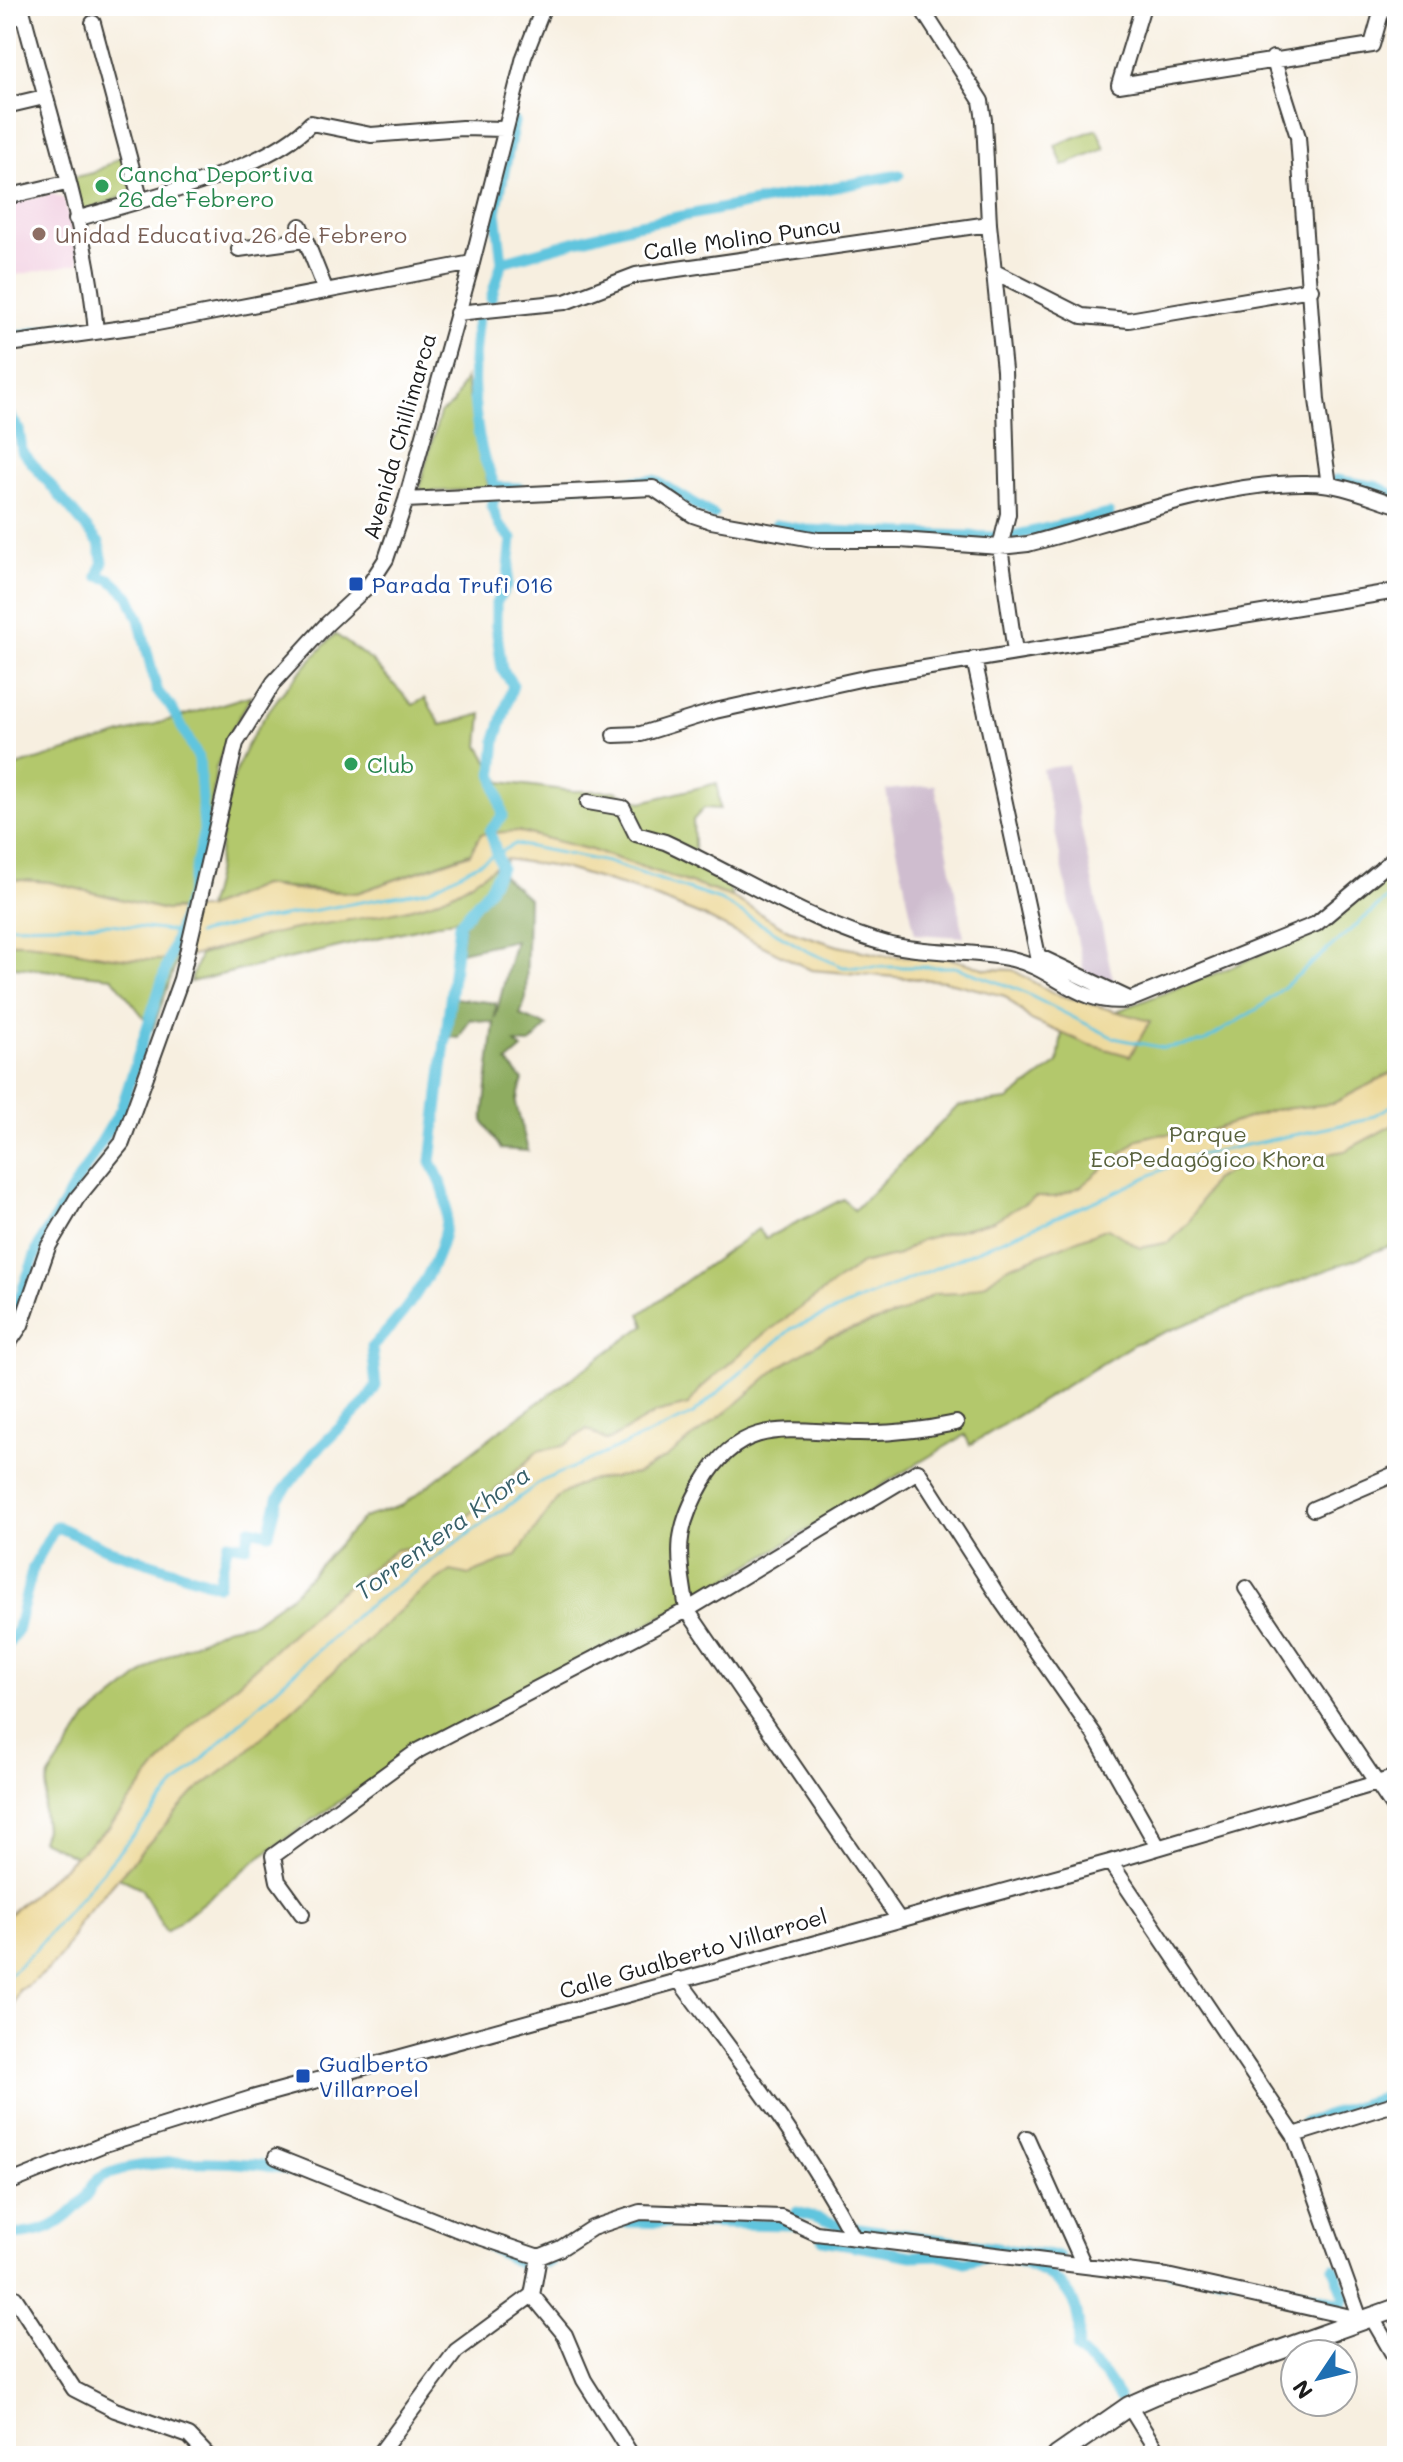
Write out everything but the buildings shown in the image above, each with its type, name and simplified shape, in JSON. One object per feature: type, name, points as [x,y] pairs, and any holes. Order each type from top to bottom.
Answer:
[{"type":"main road","points":[[1057,2456],[1129,2406],[1397,2308]]},
{"type":"street","name":"Avenida Chillimarca","points":[[6,1347],[21,1325],[48,1247],[77,1198],[122,1143],[195,927],[236,743],[274,682],[327,624],[369,585],[386,559],[406,500],[472,263],[524,57],[544,6]]},
{"type":"street","points":[[920,6],[981,101],[993,271],[1004,370],[1008,514],[1000,547],[1015,652]]},
{"type":"street","points":[[1143,6],[1119,85],[1273,58],[1372,45],[1383,6]]},
{"type":"street","points":[[6,19],[22,10],[76,219],[93,296],[96,332]]},
{"type":"street","points":[[93,23],[140,198]]},
{"type":"street","points":[[1273,58],[1298,137],[1317,400],[1329,485]]},
{"type":"street","points":[[6,106],[44,97]]},
{"type":"street","points":[[76,219],[218,176],[288,145],[311,123],[371,135],[462,128],[504,129]]},
{"type":"street","points":[[6,197],[66,183]]},
{"type":"street","name":"Calle Molino Puncu","points":[[457,313],[565,302],[636,275],[989,224]]},
{"type":"street","points":[[239,249],[302,233],[326,291]]},
{"type":"street","points":[[9,344],[96,332],[472,263]]},
{"type":"street","points":[[993,271],[1082,316],[1129,320],[1311,289]]},
{"type":"street","points":[[406,500],[653,488],[693,515],[805,538],[1000,547],[1028,544],[1237,489],[1308,483],[1329,485],[1397,505]]},
{"type":"street","points":[[614,735],[641,734],[715,711],[974,659],[1397,591]]},
{"type":"street","points":[[974,659],[1038,956],[1129,1000]]},
{"type":"street","points":[[588,802],[623,808],[636,834],[679,848],[830,923],[892,945],[1014,959],[1094,1000],[1129,1000],[1316,924],[1397,856]]},
{"type":"street","points":[[898,1918],[687,1610],[680,1568],[681,1524],[715,1461],[741,1439],[772,1429],[909,1433],[956,1423]]},
{"type":"street","points":[[302,1914],[278,1881],[273,1856],[419,1750],[687,1610],[918,1471],[1002,1602],[1087,1723],[1158,1847]]},
{"type":"street","points":[[1313,1509],[1397,1473]]},
{"type":"street","points":[[1246,1588],[1397,1813]]},
{"type":"street","name":"Calle Gualberto Villarroel","points":[[6,2184],[105,2144],[252,2098],[1110,1862],[1397,1777]]},
{"type":"street","points":[[1110,1862],[1294,2135],[1366,2317],[1397,2361]]},
{"type":"street","points":[[678,1979],[777,2111],[831,2194],[853,2237]]},
{"type":"street","points":[[1294,2135],[1397,2103]]},
{"type":"street","points":[[1027,2138],[1083,2263]]},
{"type":"street","points":[[276,2157],[456,2229],[539,2257],[561,2248],[592,2228],[640,2212],[781,2217],[816,2233],[1083,2263],[1167,2276],[1366,2317]]},
{"type":"street","points":[[378,2456],[456,2351],[532,2295],[539,2257]]},
{"type":"street","points":[[6,2294],[15,2298],[74,2389],[115,2410],[189,2436],[208,2456]]},
{"type":"street","points":[[532,2295],[565,2335],[584,2380],[632,2456]]},
{"type":"street","points":[[1129,2406],[1160,2456]]},
{"type":"shaded area","name":"Unidad Educativa 26 de Febrero","points":[[53,194],[64,199],[80,263],[6,277],[6,204]]},
{"type":"shaded area","points":[[1068,765],[1116,989],[1084,972],[1042,769]]},
{"type":"shaded area","points":[[935,785],[964,937],[915,934],[892,825],[886,790]]},
{"type":"green space","points":[[1097,129],[1105,149],[1063,166],[1055,145]]},
{"type":"green space","name":"Cancha Deportiva 26 de Febrero","points":[[123,156],[133,193],[80,212],[70,178],[93,173]]},
{"type":"green space","points":[[465,378],[489,489],[422,492],[420,485],[440,413],[453,404]]},
{"type":"green space","points":[[335,634],[372,661],[413,705],[425,698],[441,725],[482,714],[479,746],[501,782],[572,791],[615,791],[642,802],[717,783],[720,809],[704,808],[693,820],[695,865],[727,878],[732,897],[591,850],[517,831],[470,853],[357,893],[262,885],[206,909],[238,765],[273,704]]},
{"type":"green space","points":[[252,695],[230,733],[216,768],[209,830],[191,908],[165,910],[49,882],[6,879],[6,769]]},
{"type":"green space","points":[[506,859],[502,875],[470,916],[190,982],[200,955],[492,868]]},
{"type":"green space","name":"Parque EcoPedagógico Khora","points":[[1397,864],[1397,1243],[1134,1344],[970,1445],[965,1435],[690,1601],[417,1748],[268,1851],[166,1932],[141,1888],[41,1840],[45,1829],[43,1809],[49,1776],[87,1719],[160,1660],[225,1628],[254,1622],[292,1595],[363,1518],[403,1505],[645,1325],[640,1314],[758,1229],[766,1238],[843,1199],[854,1210],[958,1106],[1008,1100],[1058,1063],[1062,1032],[1222,971],[1312,932]]},
{"type":"green space","points":[[502,875],[528,898],[526,998],[520,1015],[547,1026],[530,1044],[515,1043],[522,1049],[507,1062],[523,1080],[516,1103],[528,1151],[501,1149],[483,1121],[494,1023],[470,1019],[459,1038],[450,1037],[454,998],[496,1003],[495,1019],[515,940],[460,952],[464,923]]},
{"type":"green space","points":[[32,942],[123,958],[178,957],[153,1029],[112,977],[6,966],[6,943]]},
{"type":"sand","points":[[517,831],[591,850],[732,897],[788,930],[838,946],[887,956],[948,958],[987,969],[1013,970],[1052,993],[1150,1021],[1130,1056],[1087,1044],[1031,1020],[1005,996],[944,981],[811,970],[705,917],[637,890],[563,868],[506,859],[461,888],[432,902],[391,913],[285,931],[180,958],[133,959],[42,945],[6,943],[6,879],[49,882],[165,910],[206,909],[262,885],[357,893],[470,854],[481,834]]},
{"type":"sand","name":"Torrentera Khora","points":[[1397,1070],[1397,1123],[1345,1151],[1238,1167],[1213,1180],[1189,1222],[1170,1242],[1140,1248],[1108,1228],[1006,1268],[985,1284],[961,1293],[934,1294],[901,1313],[829,1337],[779,1367],[667,1457],[636,1474],[587,1481],[560,1495],[516,1556],[469,1575],[451,1571],[418,1594],[235,1762],[193,1793],[78,1923],[55,1962],[39,1978],[19,1990],[6,2024],[6,1917],[110,1826],[187,1730],[326,1602],[395,1550],[426,1545],[454,1529],[538,1451],[563,1446],[587,1429],[607,1441],[656,1413],[688,1405],[702,1387],[759,1338],[861,1264],[899,1255],[921,1240],[993,1221],[1036,1197],[1055,1197],[1080,1187],[1139,1139],[1154,1135],[1206,1132],[1272,1110],[1332,1104]]},
{"type":"waterway","points":[[541,29],[552,6]]},
{"type":"waterway","points":[[491,298],[502,262],[496,212],[514,122]]},
{"type":"waterway","points":[[502,262],[630,226],[899,175]]},
{"type":"waterway","points":[[478,317],[474,384],[482,451],[494,487],[520,488]]},
{"type":"waterway","points":[[6,338],[76,325]]},
{"type":"waterway","points":[[6,410],[19,429],[22,451],[99,543],[103,562],[98,576],[110,579],[129,596],[139,619],[157,691],[171,707],[199,759],[204,830],[190,893],[121,1109],[39,1245],[14,1313],[6,1324]]},
{"type":"waterway","points":[[569,485],[654,480],[713,515]]},
{"type":"waterway","points":[[1336,480],[1378,487],[1397,497]]},
{"type":"waterway","points":[[6,1647],[17,1631],[33,1567],[56,1526],[107,1549],[218,1585],[228,1543],[246,1546],[250,1529],[269,1533],[278,1498],[313,1454],[366,1402],[376,1386],[372,1347],[414,1298],[436,1258],[443,1238],[445,1196],[431,1162],[459,924],[488,890],[501,867],[490,831],[503,815],[493,773],[496,739],[513,685],[502,669],[496,603],[507,585],[512,539],[499,525],[492,507],[494,498]]},
{"type":"waterway","points":[[1012,536],[1109,514]]},
{"type":"waterway","points":[[776,525],[806,530],[994,537]]},
{"type":"waterway","points":[[197,934],[429,890],[515,844],[607,862],[720,900],[807,951],[843,967],[955,967],[1017,989],[1114,1038],[1164,1048],[1203,1042],[1262,1006],[1397,890]]},
{"type":"waterway","points":[[6,926],[111,924],[186,933]]},
{"type":"waterway","name":"Torrentera Khora","points":[[6,1978],[35,1950],[175,1786],[251,1712],[360,1612],[542,1481],[692,1415],[791,1329],[1107,1196],[1189,1157],[1365,1120],[1397,1103]]},
{"type":"waterway","points":[[1304,2123],[1397,2093]]},
{"type":"waterway","points":[[6,2235],[31,2233],[50,2227],[76,2208],[94,2183],[109,2174],[132,2167],[161,2163],[224,2162],[297,2172]]},
{"type":"waterway","points":[[796,2215],[797,2212],[847,2227]]},
{"type":"waterway","points":[[624,2222],[794,2225]]},
{"type":"waterway","points":[[858,2228],[1059,2257]]},
{"type":"waterway","points":[[474,2238],[522,2265],[529,2264]]},
{"type":"waterway","points":[[823,2240],[912,2256],[942,2255],[965,2262],[986,2257]]},
{"type":"waterway","points":[[547,2263],[574,2247]]},
{"type":"waterway","points":[[1015,2261],[1046,2274],[1067,2292],[1078,2316],[1077,2350],[1104,2375],[1119,2397]]},
{"type":"waterway","points":[[1170,2271],[1253,2279],[1342,2304],[1345,2297],[1334,2268]]},
{"type":"place","name":"Cancha Deportiva 26 de Febrero","points":[[102,186]]},
{"type":"place","name":"Unidad Educativa 26 de Febrero","points":[[39,234]]},
{"type":"place","name":"Parada Trufi 016","points":[[356,584]]},
{"type":"place","name":"Club","points":[[351,764]]},
{"type":"place","name":"Gualberto Villarroel","points":[[303,2076]]}]
